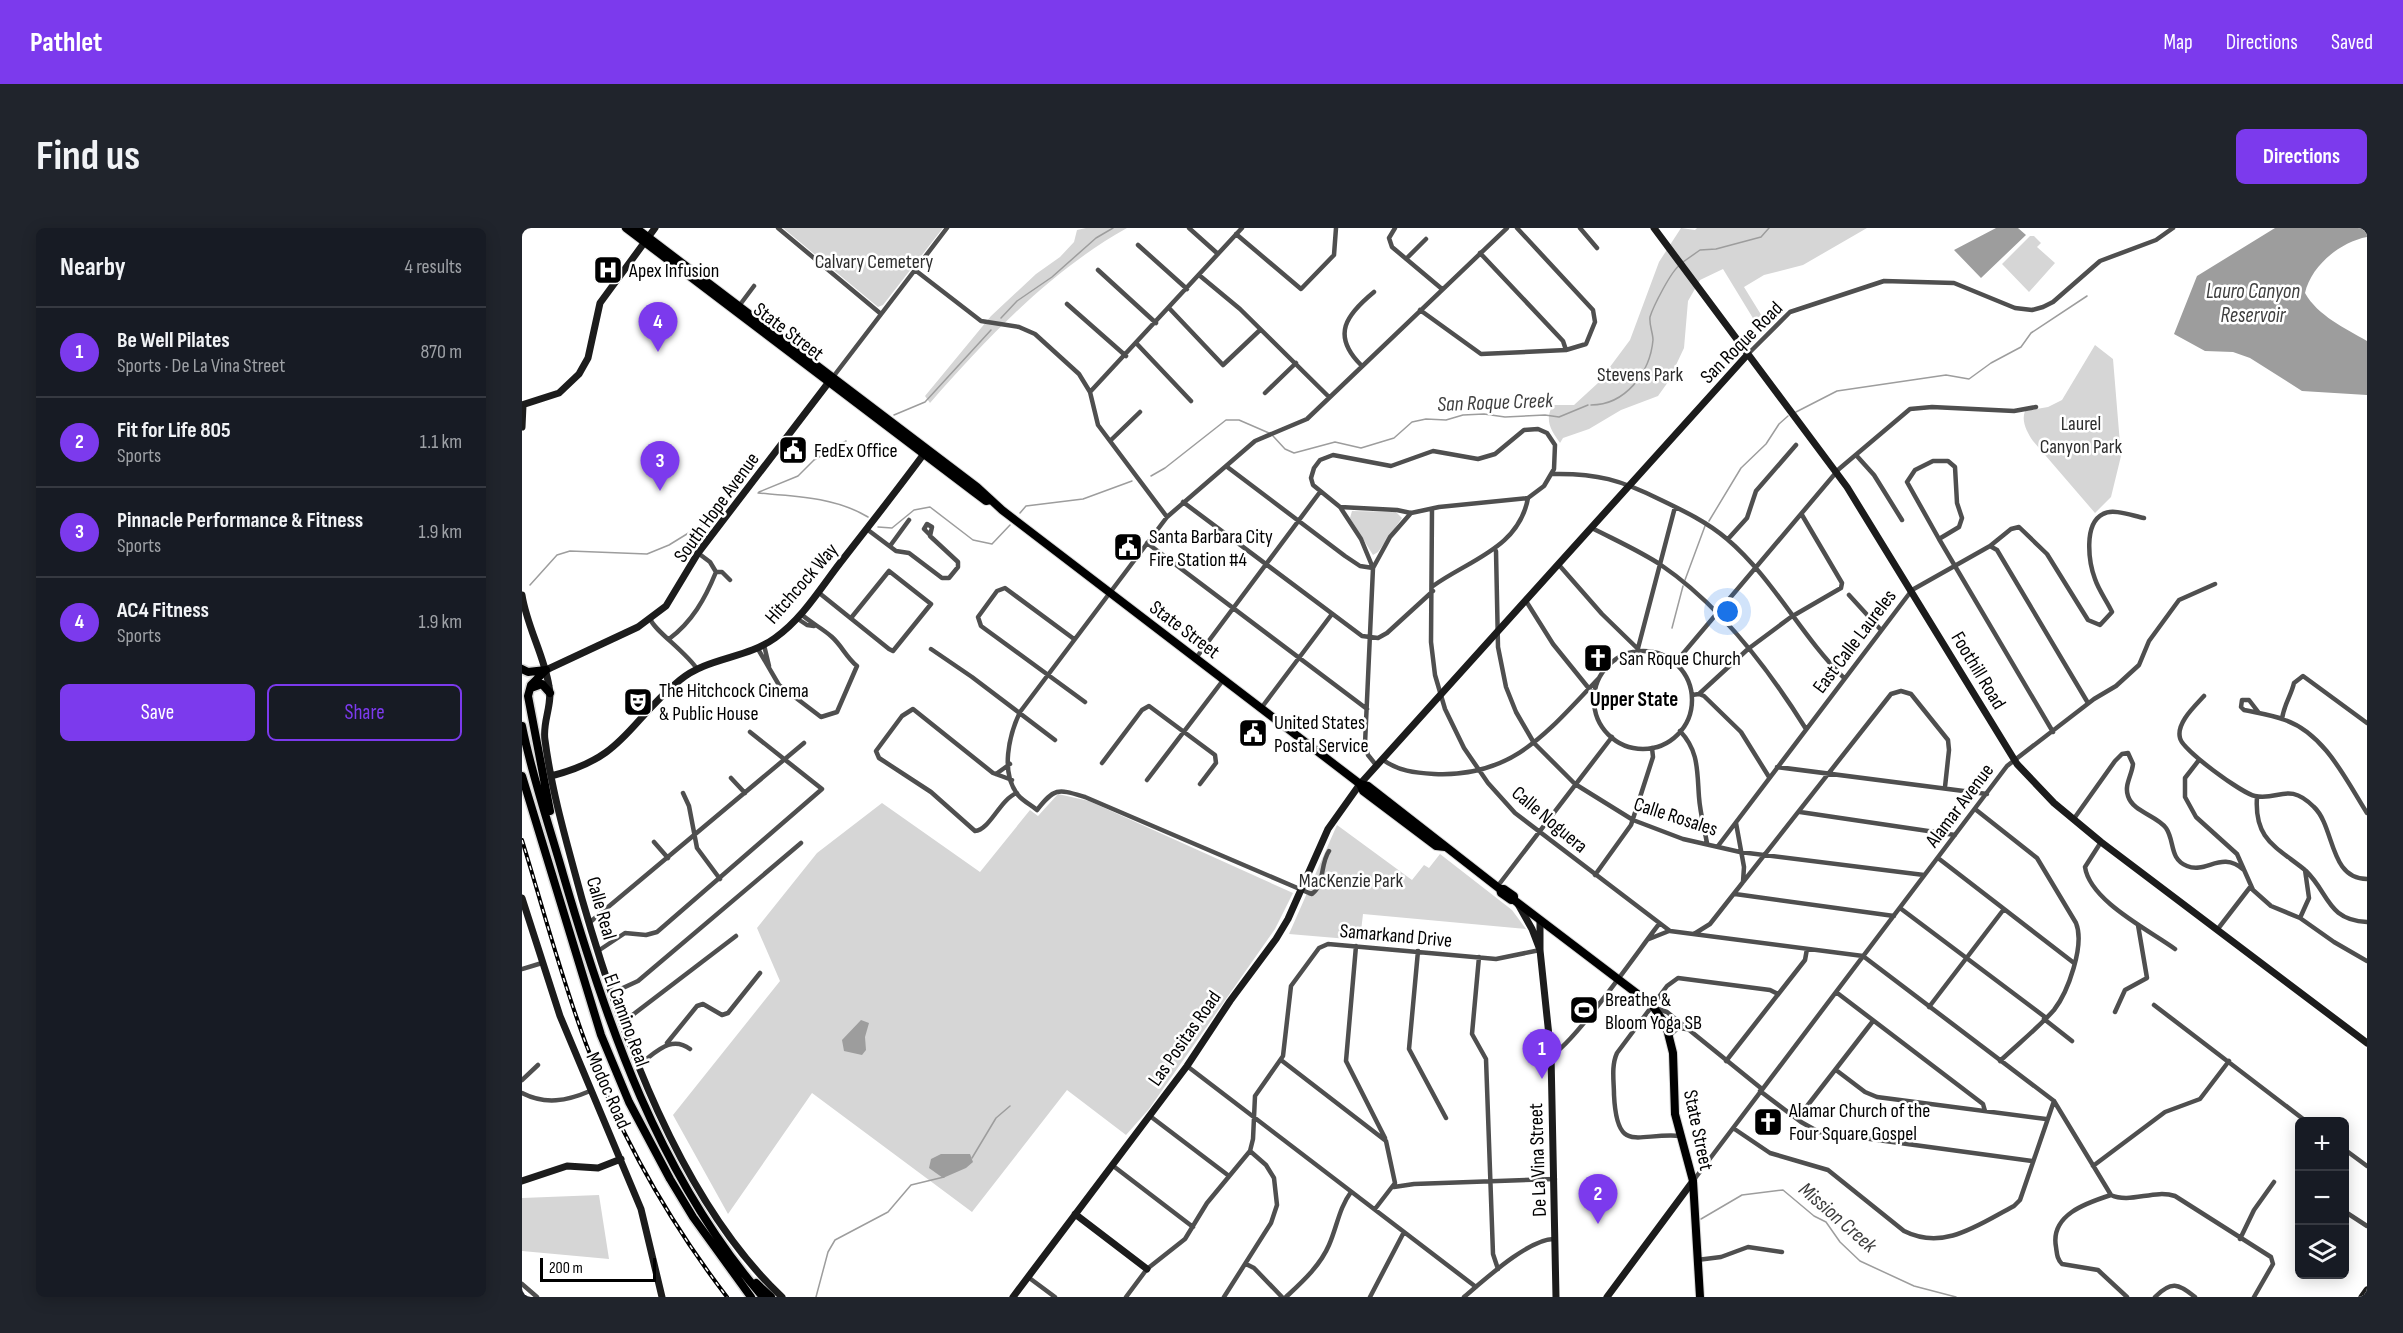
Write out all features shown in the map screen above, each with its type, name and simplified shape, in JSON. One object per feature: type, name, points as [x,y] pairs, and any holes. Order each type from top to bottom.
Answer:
[{"type":"highway","points":[[522,669],[528,672],[546,670]]},
{"type":"highway","points":[[546,670],[529,690],[551,832]]},
{"type":"highway","points":[[529,690],[542,684],[550,693]]},
{"type":"highway","name":"El Camino Real","points":[[522,726],[591,971],[624,1062],[678,1174],[737,1265],[763,1297]]},
{"type":"highway","name":"El Camino Real","points":[[522,776],[602,1035],[629,1102],[675,1189],[750,1297]]},
{"type":"highway","points":[[737,1265],[771,1297]]},
{"type":"main road","name":"State Street","points":[[626,228],[647,240],[926,452],[990,496],[990,500],[1360,784],[1363,791],[1436,846],[1445,847],[1498,888],[1508,891],[1539,920],[1653,1006],[1670,1035],[1673,1053],[1674,1104],[1693,1181],[1700,1297]]},
{"type":"main road","name":"State Street","points":[[636,228],[647,240]]},
{"type":"street","points":[[522,428],[523,405],[559,393],[579,374],[588,357],[600,303],[655,228]]},
{"type":"street","points":[[778,228],[881,314]]},
{"type":"street","points":[[831,380],[947,228]]},
{"type":"street","points":[[1189,228],[1218,254]]},
{"type":"street","points":[[1090,392],[1137,344],[1242,228]]},
{"type":"street","points":[[1236,234],[1301,289],[1334,255],[1336,228]]},
{"type":"street","points":[[1395,228],[1389,236],[1390,243],[1442,289]]},
{"type":"street","points":[[1329,851],[1322,865],[1316,890],[1312,894],[1300,891],[1085,797],[1055,791],[1037,810],[1017,794],[1011,780],[1010,739],[1020,712],[1167,517],[1260,438],[1302,423],[1507,228]]},
{"type":"street","points":[[1419,310],[1481,354],[1566,350],[1579,348],[1589,340],[1595,322],[1593,309],[1517,228]]},
{"type":"street","points":[[1580,228],[1597,248]]},
{"type":"street","name":"Foothill Road","points":[[1654,228],[1837,472],[1912,590],[2014,760],[2073,820],[2367,1043]]},
{"type":"street","name":"San Roque Road","points":[[1360,784],[1748,354],[1790,312],[1884,280],[1954,283],[2015,308],[2032,310],[2043,308],[2100,261],[2156,240],[2173,228]]},
{"type":"street","points":[[1406,259],[1426,239]]},
{"type":"street","points":[[1138,245],[1187,289]]},
{"type":"street","points":[[1480,254],[1563,341],[1566,350]]},
{"type":"street","points":[[915,270],[981,321],[1019,327],[1035,334],[1079,374],[1090,392],[1095,419],[1167,517]]},
{"type":"street","points":[[1098,270],[1156,323]]},
{"type":"street","points":[[1199,275],[1240,309],[1329,397]]},
{"type":"street","points":[[738,308],[754,286]]},
{"type":"street","points":[[1361,365],[1347,346],[1345,327],[1351,313],[1374,292]]},
{"type":"street","points":[[1067,303],[1125,356]]},
{"type":"street","points":[[1169,308],[1224,365],[1260,330]]},
{"type":"street","points":[[1137,344],[1191,401]]},
{"type":"street","points":[[1265,393],[1296,363]]},
{"type":"street","name":"South Hope Avenue","points":[[546,670],[651,620],[676,594],[698,553],[831,380]]},
{"type":"street","points":[[1675,663],[1837,472],[1913,407],[2016,411],[2036,407]]},
{"type":"street","points":[[1110,441],[1140,412]]},
{"type":"street","points":[[1340,507],[1397,510],[1411,513],[1528,498],[1544,486],[1552,474],[1557,457],[1553,441],[1543,431],[1529,429],[1516,433],[1495,454],[1478,459],[1433,451],[1391,466],[1337,454],[1328,456],[1317,463],[1311,474],[1313,485],[1340,507],[1361,539],[1372,568],[1366,751],[1379,762],[1400,769],[1445,774],[1478,770],[1509,760],[1547,734],[1600,676],[1618,658],[1637,650],[1654,652],[1675,663],[1686,678],[1692,696],[1689,714],[1680,731],[1668,742],[1652,748],[1634,747],[1612,737],[1598,717],[1595,696],[1600,676]]},
{"type":"street","points":[[1728,539],[1747,518],[1756,491],[1796,445]]},
{"type":"street","name":"Hitchcock Way","points":[[552,776],[587,766],[610,752],[678,681],[697,669],[761,647],[799,616],[926,452]]},
{"type":"street","points":[[1856,455],[1874,475],[1902,520]]},
{"type":"street","points":[[1939,539],[1959,527],[1963,520],[1957,503],[1956,469],[1948,461],[1933,461],[1922,466],[1910,474],[1907,482],[1954,566],[2054,732]]},
{"type":"street","points":[[1226,466],[1355,563],[1372,568]]},
{"type":"street","points":[[1552,474],[1591,474],[1631,485],[1706,523],[1728,539],[1755,568],[1791,617],[1844,678]]},
{"type":"street","points":[[1196,658],[1320,492]]},
{"type":"street","points":[[1183,502],[1360,635],[1380,637],[1394,628],[1433,589],[1463,566],[1496,550],[1518,526],[1528,498]]},
{"type":"street","points":[[1637,650],[1675,507]]},
{"type":"street","name":"Calle Noguera","points":[[1432,509],[1431,650],[1440,694],[1457,735],[1478,770],[1501,799],[1538,832],[1670,931],[1863,956]]},
{"type":"street","name":"East Calle Laureles","points":[[1718,846],[1912,590],[1990,546],[2011,529],[2019,527],[2047,554],[2088,620],[2100,625],[2112,612],[2094,578],[2089,546],[2095,522],[2102,514],[2112,512],[2144,518]]},
{"type":"street","points":[[1372,568],[1390,537],[1411,513]]},
{"type":"street","points":[[1692,696],[1699,694],[1748,649],[1791,617],[1840,590],[1842,583],[1802,515]]},
{"type":"street","points":[[890,546],[909,520]]},
{"type":"street","points":[[871,525],[898,552],[909,553],[942,578],[949,578],[958,567],[958,562],[929,534]]},
{"type":"street","points":[[1592,528],[1659,564],[1718,614],[1776,684],[1806,729]]},
{"type":"street","points":[[1147,543],[1367,710]]},
{"type":"street","points":[[1990,546],[1997,550],[2088,703]]},
{"type":"street","name":"Calle Rosales","points":[[1496,550],[1497,633],[1506,687],[1516,712],[1534,743],[1575,784],[1632,820],[1683,839],[1740,852],[1924,875]]},
{"type":"street","points":[[698,553],[710,562],[716,573]]},
{"type":"street","points":[[1559,565],[1637,650]]},
{"type":"street","points":[[818,592],[850,618],[889,649],[893,651],[931,604],[889,571],[850,618]]},
{"type":"street","points":[[716,573],[722,572],[730,580]]},
{"type":"street","points":[[669,639],[681,630],[698,610],[716,573]]},
{"type":"street","name":"Alamar Avenue","points":[[1693,1181],[1924,875],[2014,760],[2054,732],[2088,703],[2116,686],[2139,665],[2149,641],[2179,600],[2215,584]]},
{"type":"street","points":[[1074,639],[1005,588],[997,591],[980,613],[978,620],[981,626],[1085,702]]},
{"type":"street","name":"Calle Real","points":[[522,595],[530,629],[546,670],[550,693],[544,734],[568,848],[589,923],[622,1023],[638,1065],[670,1135],[720,1221],[756,1270],[782,1297]]},
{"type":"street","points":[[1849,595],[1881,630]]},
{"type":"street","points":[[1526,602],[1553,644],[1595,696]]},
{"type":"street","points":[[1262,707],[1332,614]]},
{"type":"street","points":[[761,647],[769,669],[784,690],[817,715],[829,716],[837,712],[857,666],[846,657],[834,638],[814,626],[807,626],[799,616]]},
{"type":"street","points":[[651,620],[653,626],[684,651],[697,669]]},
{"type":"street","points":[[931,649],[1020,712],[1055,740]]},
{"type":"street","points":[[2282,719],[2284,704],[2291,695],[2294,683],[2303,676],[2367,723]]},
{"type":"street","points":[[1147,780],[1224,679]]},
{"type":"street","points":[[1694,934],[1710,924],[1735,894],[1888,696],[1901,691],[1914,697],[1948,742],[1945,787]]},
{"type":"street","points":[[1699,694],[1741,732],[1769,777]]},
{"type":"street","points":[[2204,696],[2183,722],[2179,736],[2182,743],[2199,760],[2250,795],[2257,797],[2285,792],[2310,803],[2327,824],[2341,866],[2354,877],[2367,879]]},
{"type":"street","points":[[1102,763],[1145,707],[1153,708],[1216,757],[1216,763],[1200,784]]},
{"type":"street","points":[[1011,780],[996,774],[913,709],[902,716],[876,751],[880,759],[931,792],[975,831],[981,829],[1003,804],[1017,794]]},
{"type":"street","points":[[2259,713],[2282,719],[2304,729],[2321,744],[2367,813]]},
{"type":"street","points":[[1680,731],[1692,747],[1697,762],[1701,811],[1707,843]]},
{"type":"street","points":[[598,952],[625,933],[646,936],[657,932],[822,789],[750,732]]},
{"type":"street","points":[[1498,888],[1538,832],[1612,737]]},
{"type":"street","points":[[589,923],[804,743]]},
{"type":"street","points":[[1595,875],[1632,820],[1653,757],[1652,748]]},
{"type":"street","points":[[2073,820],[2115,761],[2122,754],[2128,753],[2133,764],[2127,784],[2128,796],[2137,808],[2166,829],[2173,853],[2181,863],[2194,868],[2214,862],[2230,861],[2246,872]]},
{"type":"street","points":[[2199,760],[2185,778],[2185,797],[2196,817],[2233,848],[2251,886],[2267,903],[2300,918],[2326,937],[2367,961]]},
{"type":"street","points":[[996,774],[1010,764]]},
{"type":"street","points":[[1777,766],[1987,794]]},
{"type":"street","points":[[731,777],[745,794]]},
{"type":"street","name":"Las Positas Road","points":[[1013,1297],[1187,1066],[1230,1001],[1282,931],[1328,829],[1360,784]]},
{"type":"street","points":[[683,793],[689,806],[694,837],[700,854],[720,879]]},
{"type":"street","points":[[2257,797],[2256,815],[2261,832],[2305,870],[2335,911],[2345,917],[2367,922]]},
{"type":"street","points":[[1975,809],[2031,851],[2078,927],[2080,941],[2061,998],[2000,1061]]},
{"type":"street","points":[[1800,812],[1955,835]]},
{"type":"street","points":[[1736,822],[1743,859],[1743,882]]},
{"type":"street","points":[[654,842],[668,858]]},
{"type":"street","points":[[2101,842],[2087,862],[2086,872],[2102,896],[2138,925],[2175,949]]},
{"type":"street","points":[[612,993],[638,981],[801,843]]},
{"type":"street","points":[[1938,858],[2074,963]]},
{"type":"street","points":[[2300,918],[2309,898],[2305,870]]},
{"type":"street","points":[[2217,930],[2251,886]]},
{"type":"street","points":[[1735,894],[1894,916]]},
{"type":"street","name":"Modoc Road","points":[[522,898],[542,963],[590,1091],[641,1209],[662,1297]]},
{"type":"street","name":"De La Vina Street","points":[[1515,900],[1532,929],[1540,950]]},
{"type":"street","points":[[1900,908],[2072,1041]]},
{"type":"street","points":[[1929,1007],[2004,909]]},
{"type":"street","name":"De La Vina Street","points":[[1539,920],[1551,1055],[1556,1297]]},
{"type":"street","points":[[1551,1055],[1568,1043],[1659,924]]},
{"type":"street","points":[[2115,1012],[2125,990],[2145,981],[2147,976],[2138,925]]},
{"type":"street","points":[[1541,939],[1552,929]]},
{"type":"street","points":[[1647,940],[1670,931]]},
{"type":"street","points":[[622,1023],[736,936]]},
{"type":"street","name":"Samarkand Drive","points":[[1250,1151],[1253,1139],[1255,1096],[1281,1060],[1289,990],[1323,945],[1498,959],[1540,950]]},
{"type":"street","points":[[1356,946],[1346,1061],[1390,1148],[1394,1187]]},
{"type":"street","points":[[1726,1061],[1805,960],[1807,949]]},
{"type":"street","points":[[1418,951],[1409,1049],[1446,1118]]},
{"type":"street","points":[[1863,956],[2054,1101],[2111,1195]]},
{"type":"street","points":[[1479,957],[1472,1034],[1486,1059],[1493,1254],[1498,1269]]},
{"type":"street","points":[[522,969],[542,963]]},
{"type":"street","points":[[638,1065],[667,1043],[701,1004],[722,1015],[728,1013],[760,973]]},
{"type":"street","points":[[1681,1136],[1631,1137],[1620,1130],[1615,1119],[1615,1058],[1670,982],[1681,977],[1770,990],[1778,994]]},
{"type":"street","points":[[1836,992],[1983,1104],[1985,1111]]},
{"type":"street","points":[[2154,1005],[2301,1117]]},
{"type":"street","points":[[1653,1006],[1667,1012],[1808,1127],[1827,1134],[2032,1161]]},
{"type":"street","points":[[1797,1119],[1874,1021]]},
{"type":"street","points":[[1670,1035],[1678,1028],[1686,1029]]},
{"type":"street","points":[[667,1043],[678,1042],[690,1049]]},
{"type":"street","points":[[1281,1060],[1386,1141]]},
{"type":"street","points":[[2094,1166],[2165,1112],[2200,1099],[2229,1061]]},
{"type":"street","points":[[522,1080],[538,1065]]},
{"type":"street","points":[[1187,1066],[1476,1287]]},
{"type":"street","points":[[1836,1070],[1865,1092],[1877,1097],[2046,1119]]},
{"type":"street","points":[[522,1093],[531,1098],[553,1101],[573,1098],[590,1091]]},
{"type":"street","points":[[1733,1128],[1770,1153],[1828,1170],[1898,1227],[1918,1237],[1934,1239],[1956,1236],[2014,1206],[2020,1200],[2054,1101]]},
{"type":"street","points":[[1150,1116],[1229,1176]]},
{"type":"street","points":[[1126,1297],[1147,1269],[1185,1239],[1207,1203],[1250,1151],[1271,1172],[1278,1198],[1274,1216],[1224,1297]]},
{"type":"street","points":[[2349,1153],[2367,1166]]},
{"type":"street","points":[[522,1181],[567,1166],[598,1168],[621,1159]]},
{"type":"street","points":[[1112,1164],[1193,1227]]},
{"type":"street","points":[[1375,1209],[1394,1187],[1555,1179]]},
{"type":"street","points":[[1607,1297],[1693,1181]]},
{"type":"street","points":[[2240,1239],[2254,1210],[2274,1182]]},
{"type":"street","points":[[1246,1264],[1284,1297],[1314,1269],[1325,1253],[1342,1205],[1351,1192]]},
{"type":"street","points":[[2127,1297],[2098,1270],[2062,1264],[2058,1259],[2054,1239],[2060,1221],[2091,1202],[2111,1195],[2118,1197],[2169,1194],[2270,1256],[2273,1260],[2254,1297]]},
{"type":"street","points":[[1075,1214],[1147,1269]]},
{"type":"street","points":[[2349,1214],[2367,1226]]},
{"type":"street","points":[[1370,1297],[1404,1232]]},
{"type":"street","points":[[1464,1297],[1498,1269],[1540,1243],[1555,1239]]},
{"type":"street","points":[[1696,1260],[1721,1257],[1748,1247],[1782,1252]]},
{"type":"street","points":[[1028,1277],[1055,1297]]},
{"type":"street","points":[[522,1284],[537,1297]]},
{"type":"street","points":[[2155,1297],[2171,1285],[2180,1285],[2195,1297]]},
{"type":"street","points":[[2362,1297],[2367,1290]]},
{"type":"green space","name":"Calvary Cemetery","points":[[783,228],[943,228],[883,305],[878,307]]},
{"type":"green space","points":[[1127,228],[1072,264],[1021,307],[930,403],[925,396],[991,316],[1036,274],[1060,257],[1074,242],[1077,230]]},
{"type":"green space","name":"Stevens Park","points":[[1681,228],[1695,230],[1697,228],[1867,228],[1803,265],[1764,275],[1744,287],[1768,326],[1762,333],[1723,269],[1700,280],[1688,301],[1684,348],[1668,382],[1658,396],[1621,410],[1589,429],[1563,438],[1560,443],[1551,429],[1550,410],[1553,405],[1574,405],[1598,383],[1630,340],[1659,262]]},
{"type":"green space","points":[[2030,236],[2034,236],[2041,243],[2037,247],[2055,263],[2029,292],[2002,264]]},
{"type":"green space","name":"Laurel Canyon Park","points":[[2095,345],[2113,359],[2121,456],[2111,497],[2095,513],[2033,441],[2024,419],[2025,411],[2048,407],[2062,400]]},
{"type":"green space","points":[[1352,511],[1396,512],[1402,518],[1378,552],[1373,555],[1350,518]]},
{"type":"green space","points":[[1058,794],[1089,801],[1293,893],[1275,929],[1149,1109],[1126,1135],[1067,1090],[972,1212],[812,1093],[728,1214],[673,1115],[780,981],[757,928],[817,853],[882,803],[980,872],[1030,810],[1038,816]]},
{"type":"green space","name":"MacKenzie Park","points":[[1337,825],[1412,880],[1424,865],[1429,868],[1440,854],[1512,910],[1526,929],[1363,914],[1360,940],[1289,934]]},
{"type":"green space","points":[[599,1195],[609,1259],[522,1251],[522,1198]]},
{"type":"water","points":[[1996,228],[2018,228],[2026,235],[1981,278],[1954,250]]},
{"type":"water","name":"Lauro Canyon Reservoir","points":[[2275,228],[2367,228],[2367,237],[2347,244],[2320,265],[2308,283],[2305,293],[2325,315],[2367,341],[2367,395],[2302,391],[2250,358],[2233,352],[2205,351],[2174,334],[2197,276]]},
{"type":"water","points":[[861,1020],[869,1023],[865,1037],[866,1050],[862,1055],[844,1051],[842,1040]]},
{"type":"water","points":[[941,1154],[970,1154],[973,1162],[966,1168],[943,1178],[929,1168],[931,1159]]},
{"type":"waterway","points":[[1001,318],[1017,301],[1052,277],[1096,238],[1113,228]]},
{"type":"waterway","name":"San Roque Creek","points":[[1683,262],[1700,250],[1716,249],[1761,237],[1769,228]]},
{"type":"waterway","name":"San Roque Creek","points":[[1591,405],[1603,404],[1615,399],[1634,385],[1641,375],[1647,364],[1653,340],[1650,317],[1667,281],[1680,265]]},
{"type":"waterway","points":[[1796,412],[1837,391],[1946,375],[1969,379],[1991,363],[2021,347],[2031,333],[2087,296]]},
{"type":"waterway","points":[[894,415],[925,402],[991,330]]},
{"type":"waterway","name":"San Roque Creek","points":[[1273,436],[1285,449],[1294,453],[1335,442],[1361,448],[1394,438],[1412,422],[1426,419],[1446,420],[1463,415],[1484,414],[1505,417],[1545,415],[1559,417],[1588,405]]},
{"type":"waterway","points":[[1709,521],[1741,468],[1766,444],[1779,424],[1788,416]]},
{"type":"waterway","name":"San Roque Creek","points":[[1151,476],[1165,468],[1226,420],[1239,420],[1269,433]]},
{"type":"waterway","points":[[759,492],[798,476],[814,460],[846,441]]},
{"type":"waterway","name":"San Roque Creek","points":[[1020,513],[1026,506],[1083,499],[1132,481]]},
{"type":"waterway","name":"San Roque Creek","points":[[758,493],[828,501],[868,517]]},
{"type":"waterway","name":"San Roque Creek","points":[[878,527],[892,528],[914,510],[930,507],[973,540],[992,544],[1010,525]]},
{"type":"waterway","points":[[530,585],[557,555],[570,551],[647,554],[669,545],[708,521]]},
{"type":"waterway","points":[[1685,580],[1705,526]]},
{"type":"waterway","points":[[1672,628],[1683,586]]},
{"type":"waterway","points":[[972,1158],[996,1118],[1010,1106]]},
{"type":"waterway","points":[[816,1297],[828,1252],[835,1240],[888,1212],[911,1185],[944,1177]]},
{"type":"waterway","name":"Mission Creek","points":[[1701,1219],[1742,1195],[1783,1190],[1814,1216],[1826,1222],[1840,1242],[1860,1261],[1914,1286],[1956,1297]]},
{"type":"railway","points":[[522,840],[560,968],[599,1078],[630,1144],[665,1207],[727,1297]]},
{"type":"place","name":"Apex Infusion","points":[[608,270]]},
{"type":"place","name":"AC4 Fitness","points":[[658,352]]},
{"type":"place","name":"FedEx Office","points":[[793,450]]},
{"type":"place","name":"Pinnacle Performance & Fitness","points":[[660,491]]},
{"type":"place","name":"Santa Barbara City Fire Station #4","points":[[1128,547]]},
{"type":"place","name":"San Roque Church","points":[[1598,658]]},
{"type":"place","name":"The Hitchcock Cinema & Public House","points":[[638,702]]},
{"type":"place","name":"United States Postal Service","points":[[1253,733]]},
{"type":"place","name":"Breathe & Bloom Yoga SB","points":[[1584,1010]]},
{"type":"place","name":"Be Well Pilates","points":[[1542,1079]]},
{"type":"place","name":"Alamar Church of the Four Square Gospel","points":[[1768,1122]]},
{"type":"place","name":"Fit for Life 805","points":[[1598,1224]]},
{"type":"district","name":"Upper State","points":[[1634,699]]}]
